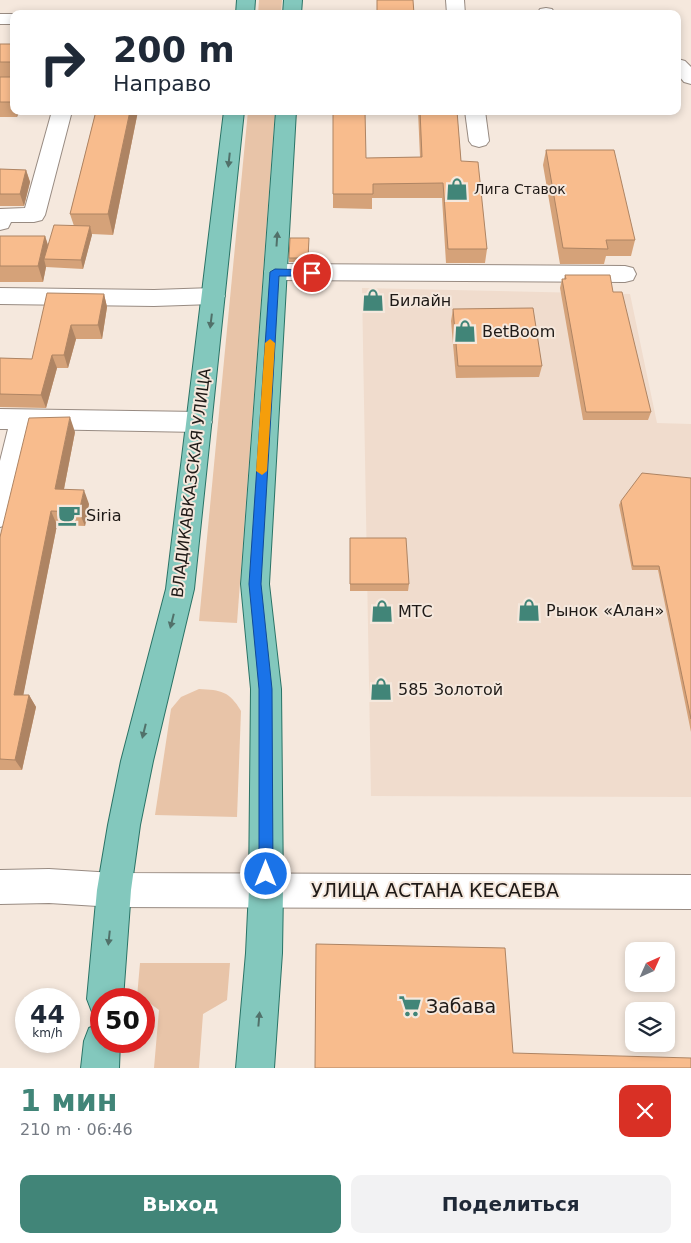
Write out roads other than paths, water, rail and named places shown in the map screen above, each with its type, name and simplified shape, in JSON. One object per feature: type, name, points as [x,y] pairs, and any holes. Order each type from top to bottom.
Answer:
[{"type":"main road","name":"ВЛАДИКАВКАЗСКАЯ УЛИЦА","points":[[106,988],[114,890],[137,761],[180,589],[234,115]]},
{"type":"main road","points":[[255,1068],[264,953],[266,890],[266,689],[255,584],[286,115]]},
{"type":"main road","points":[[100,1068],[101,1053]]},
{"type":"street","points":[[681,68],[691,78]]},
{"type":"street","points":[[0,223],[3,215],[34,215],[61,115]]},
{"type":"street","points":[[476,115],[479,141]]},
{"type":"street","points":[[275,272],[625,274]]},
{"type":"street","points":[[0,296],[154,298],[214,296]]},
{"type":"street","points":[[0,516],[12,419],[199,422]]},
{"type":"street","name":"УЛИЦА АСТАНА КЕСАЕВА","points":[[0,887],[49,886],[114,890],[691,892]]},
{"type":"place","name":"Лига Ставок","points":[[457,189]]},
{"type":"place","name":"Билайн","points":[[373,300]]},
{"type":"place","name":"BetBoom","points":[[465,331]]},
{"type":"place","name":"Siria","points":[[69,515]]},
{"type":"place","name":"Рынок «Алан»","points":[[529,610]]},
{"type":"place","name":"МТС","points":[[382,611]]},
{"type":"place","name":"585 Золотой","points":[[381,689]]},
{"type":"place","name":"Забава","points":[[410,1006]]}]
